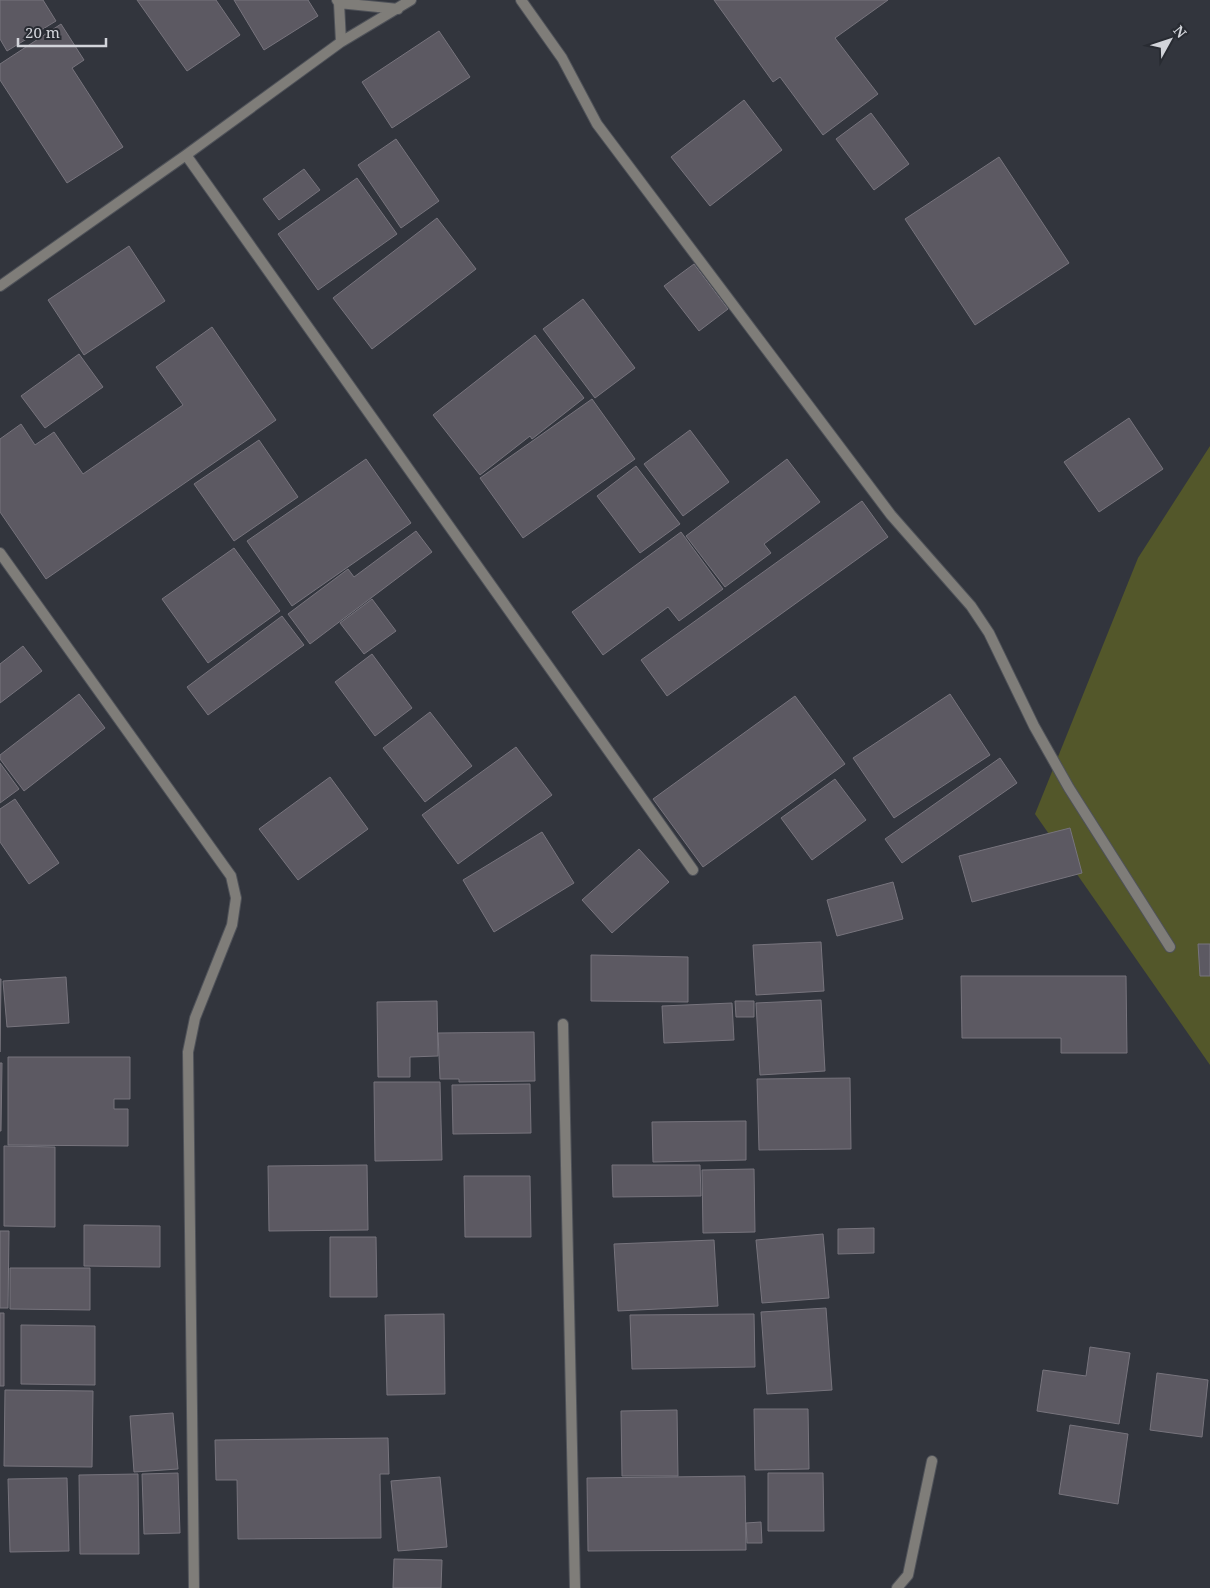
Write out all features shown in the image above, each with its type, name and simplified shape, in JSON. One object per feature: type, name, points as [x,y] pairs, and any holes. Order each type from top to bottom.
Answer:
[{"type":"street","points":[[0,286],[186,156],[341,42],[411,0]]},
{"type":"street","points":[[521,0],[562,58],[597,124],[891,515],[971,606],[989,633],[1034,726],[1068,788],[1170,948]]},
{"type":"street","points":[[341,42],[338,2],[398,9]]},
{"type":"street","points":[[186,156],[693,870]]},
{"type":"street","points":[[0,553],[231,876],[236,898],[232,924],[195,1018],[188,1052],[194,1588]]},
{"type":"street","points":[[563,1024],[575,1588]]},
{"type":"street","points":[[897,1588],[908,1576],[932,1461]]},
{"type":"green space","points":[[1210,446],[1210,1065],[1035,814],[1138,558]]},
{"type":"building","points":[[0,0],[43,0],[56,21],[7,51],[0,39]]},
{"type":"building","points":[[137,0],[216,0],[240,35],[187,71]]},
{"type":"building","points":[[234,0],[308,0],[318,16],[264,50]]},
{"type":"building","points":[[714,0],[888,0],[835,38],[878,94],[823,135],[780,77],[773,82]]},
{"type":"building","points":[[61,24],[84,60],[72,68],[123,147],[67,183],[0,80],[0,64]]},
{"type":"building","points":[[439,31],[470,77],[392,128],[362,82]]},
{"type":"building","points":[[744,100],[782,150],[710,206],[671,157]]},
{"type":"building","points":[[871,113],[909,164],[874,190],[836,139]]},
{"type":"building","points":[[396,139],[439,201],[401,228],[358,165]]},
{"type":"building","points":[[999,157],[1069,263],[975,325],[905,219]]},
{"type":"building","points":[[304,169],[320,190],[279,220],[263,199]]},
{"type":"building","points":[[357,178],[397,234],[318,290],[278,234]]},
{"type":"building","points":[[437,218],[476,269],[372,349],[333,298]]},
{"type":"building","points":[[129,246],[165,301],[84,355],[48,300]]},
{"type":"building","points":[[694,264],[728,309],[699,331],[664,286]]},
{"type":"building","points":[[583,299],[635,368],[595,398],[543,329]]},
{"type":"building","points":[[212,327],[276,420],[46,579],[0,512],[0,439],[21,424],[35,445],[54,432],[83,474],[183,405],[156,367]]},
{"type":"building","points":[[535,335],[584,398],[532,439],[530,436],[480,475],[433,415]]},
{"type":"building","points":[[79,354],[103,387],[45,428],[21,396]]},
{"type":"building","points":[[592,399],[635,459],[523,538],[480,478]]},
{"type":"building","points":[[1129,418],[1163,469],[1099,512],[1064,462]]},
{"type":"building","points":[[690,430],[729,482],[683,516],[644,464]]},
{"type":"building","points":[[259,440],[298,497],[234,541],[194,484]]},
{"type":"building","points":[[366,459],[411,523],[292,606],[247,541]]},
{"type":"building","points":[[787,459],[820,502],[764,544],[771,553],[725,587],[686,536]]},
{"type":"building","points":[[636,466],[680,524],[640,553],[597,496]]},
{"type":"building","points":[[862,501],[888,537],[667,696],[641,660]]},
{"type":"building","points":[[416,531],[432,552],[310,644],[288,614],[348,569],[354,577]]},
{"type":"building","points":[[681,532],[723,589],[679,621],[668,607],[603,655],[572,612]]},
{"type":"building","points":[[234,548],[280,611],[208,663],[162,599]]},
{"type":"building","points":[[372,599],[396,631],[364,654],[340,623]]},
{"type":"building","points":[[282,616],[304,645],[208,715],[187,687]]},
{"type":"building","points":[[23,646],[42,671],[0,703],[0,664]]},
{"type":"building","points":[[372,654],[412,708],[375,736],[335,682]]},
{"type":"building","points":[[79,694],[105,728],[24,791],[0,759],[0,755]]},
{"type":"building","points":[[950,694],[990,755],[894,818],[853,758]]},
{"type":"building","points":[[795,696],[845,764],[703,867],[653,799]]},
{"type":"building","points":[[430,712],[472,766],[425,802],[383,748]]},
{"type":"building","points":[[516,747],[552,795],[458,864],[422,815]]},
{"type":"building","points":[[1000,758],[1017,783],[902,863],[885,839]]},
{"type":"building","points":[[0,763],[19,789],[0,803]]},
{"type":"building","points":[[330,777],[368,829],[298,880],[259,829]]},
{"type":"building","points":[[835,779],[866,820],[812,860],[781,818]]},
{"type":"building","points":[[15,799],[59,863],[29,884],[0,842],[0,809]]},
{"type":"building","points":[[1070,828],[1082,873],[972,902],[959,856]]},
{"type":"building","points":[[542,832],[574,883],[494,932],[463,880]]},
{"type":"building","points":[[639,849],[669,882],[612,933],[582,900]]},
{"type":"building","points":[[893,882],[903,919],[837,936],[827,900]]},
{"type":"building","points":[[821,942],[824,991],[756,995],[753,945]]},
{"type":"building","points":[[1198,944],[1210,944],[1210,976],[1200,976]]},
{"type":"building","points":[[591,955],[688,957],[688,1002],[591,1001]]},
{"type":"building","points":[[961,976],[1126,976],[1127,1053],[1061,1053],[1061,1038],[962,1038]]},
{"type":"building","points":[[66,977],[69,1023],[7,1027],[3,981]]},
{"type":"building","points":[[0,979],[1,979],[0,1052]]},
{"type":"building","points":[[821,1000],[825,1071],[760,1075],[756,1003]]},
{"type":"building","points":[[437,1001],[438,1056],[410,1057],[410,1077],[378,1077],[377,1002]]},
{"type":"building","points":[[735,1001],[754,1001],[754,1017],[736,1017]]},
{"type":"building","points":[[732,1003],[734,1040],[664,1043],[662,1006]]},
{"type":"building","points":[[534,1032],[535,1081],[459,1082],[459,1079],[440,1079],[438,1033]]},
{"type":"building","points":[[8,1057],[130,1057],[130,1099],[114,1099],[114,1109],[128,1109],[128,1146],[8,1145]]},
{"type":"building","points":[[0,1063],[2,1063],[1,1131],[0,1131]]},
{"type":"building","points":[[850,1078],[851,1149],[759,1150],[757,1079]]},
{"type":"building","points":[[374,1082],[440,1082],[442,1160],[375,1161]]},
{"type":"building","points":[[530,1084],[531,1133],[453,1134],[452,1085]]},
{"type":"building","points":[[746,1121],[746,1160],[653,1162],[652,1122]]},
{"type":"building","points":[[4,1146],[55,1147],[55,1227],[4,1226]]},
{"type":"building","points":[[367,1165],[368,1230],[269,1231],[268,1166]]},
{"type":"building","points":[[612,1165],[700,1165],[701,1196],[613,1197]]},
{"type":"building","points":[[754,1169],[755,1232],[703,1233],[702,1170]]},
{"type":"building","points":[[464,1176],[530,1176],[531,1237],[465,1237]]},
{"type":"building","points":[[84,1225],[160,1226],[160,1267],[84,1266]]},
{"type":"building","points":[[874,1228],[874,1253],[838,1254],[838,1229]]},
{"type":"building","points":[[0,1231],[9,1231],[8,1308],[0,1308]]},
{"type":"building","points":[[823,1234],[829,1298],[762,1303],[756,1240]]},
{"type":"building","points":[[330,1237],[376,1237],[377,1297],[330,1297]]},
{"type":"building","points":[[714,1240],[718,1306],[618,1311],[614,1244]]},
{"type":"building","points":[[10,1268],[90,1268],[90,1310],[10,1309]]},
{"type":"building","points":[[826,1308],[832,1390],[767,1394],[761,1312]]},
{"type":"building","points":[[0,1313],[4,1313],[4,1386],[0,1386]]},
{"type":"building","points":[[444,1314],[445,1394],[387,1395],[385,1315]]},
{"type":"building","points":[[754,1314],[755,1367],[632,1369],[630,1315]]},
{"type":"building","points":[[21,1325],[95,1326],[95,1385],[21,1384]]},
{"type":"building","points":[[1090,1347],[1130,1353],[1119,1424],[1037,1411],[1043,1370],[1086,1376]]},
{"type":"building","points":[[1157,1373],[1208,1380],[1202,1437],[1150,1430]]},
{"type":"building","points":[[5,1390],[93,1391],[92,1467],[4,1466]]},
{"type":"building","points":[[754,1409],[808,1409],[809,1469],[755,1470]]},
{"type":"building","points":[[677,1410],[678,1476],[622,1476],[621,1411]]},
{"type":"building","points":[[173,1413],[178,1469],[134,1472],[130,1416]]},
{"type":"building","points":[[1070,1425],[1128,1434],[1118,1504],[1059,1494]]},
{"type":"building","points":[[388,1438],[389,1474],[380,1474],[381,1538],[238,1539],[237,1480],[216,1480],[215,1440]]},
{"type":"building","points":[[178,1473],[180,1533],[144,1534],[142,1474]]},
{"type":"building","points":[[768,1473],[823,1473],[824,1531],[768,1531]]},
{"type":"building","points":[[138,1474],[139,1554],[80,1554],[79,1475]]},
{"type":"building","points":[[745,1476],[746,1550],[588,1551],[587,1478]]},
{"type":"building","points":[[440,1477],[447,1547],[398,1551],[391,1481]]},
{"type":"building","points":[[67,1478],[69,1551],[10,1552],[8,1479]]},
{"type":"building","points":[[761,1522],[762,1543],[747,1543],[746,1523]]},
{"type":"building","points":[[394,1559],[442,1560],[441,1588],[393,1588]]}]
